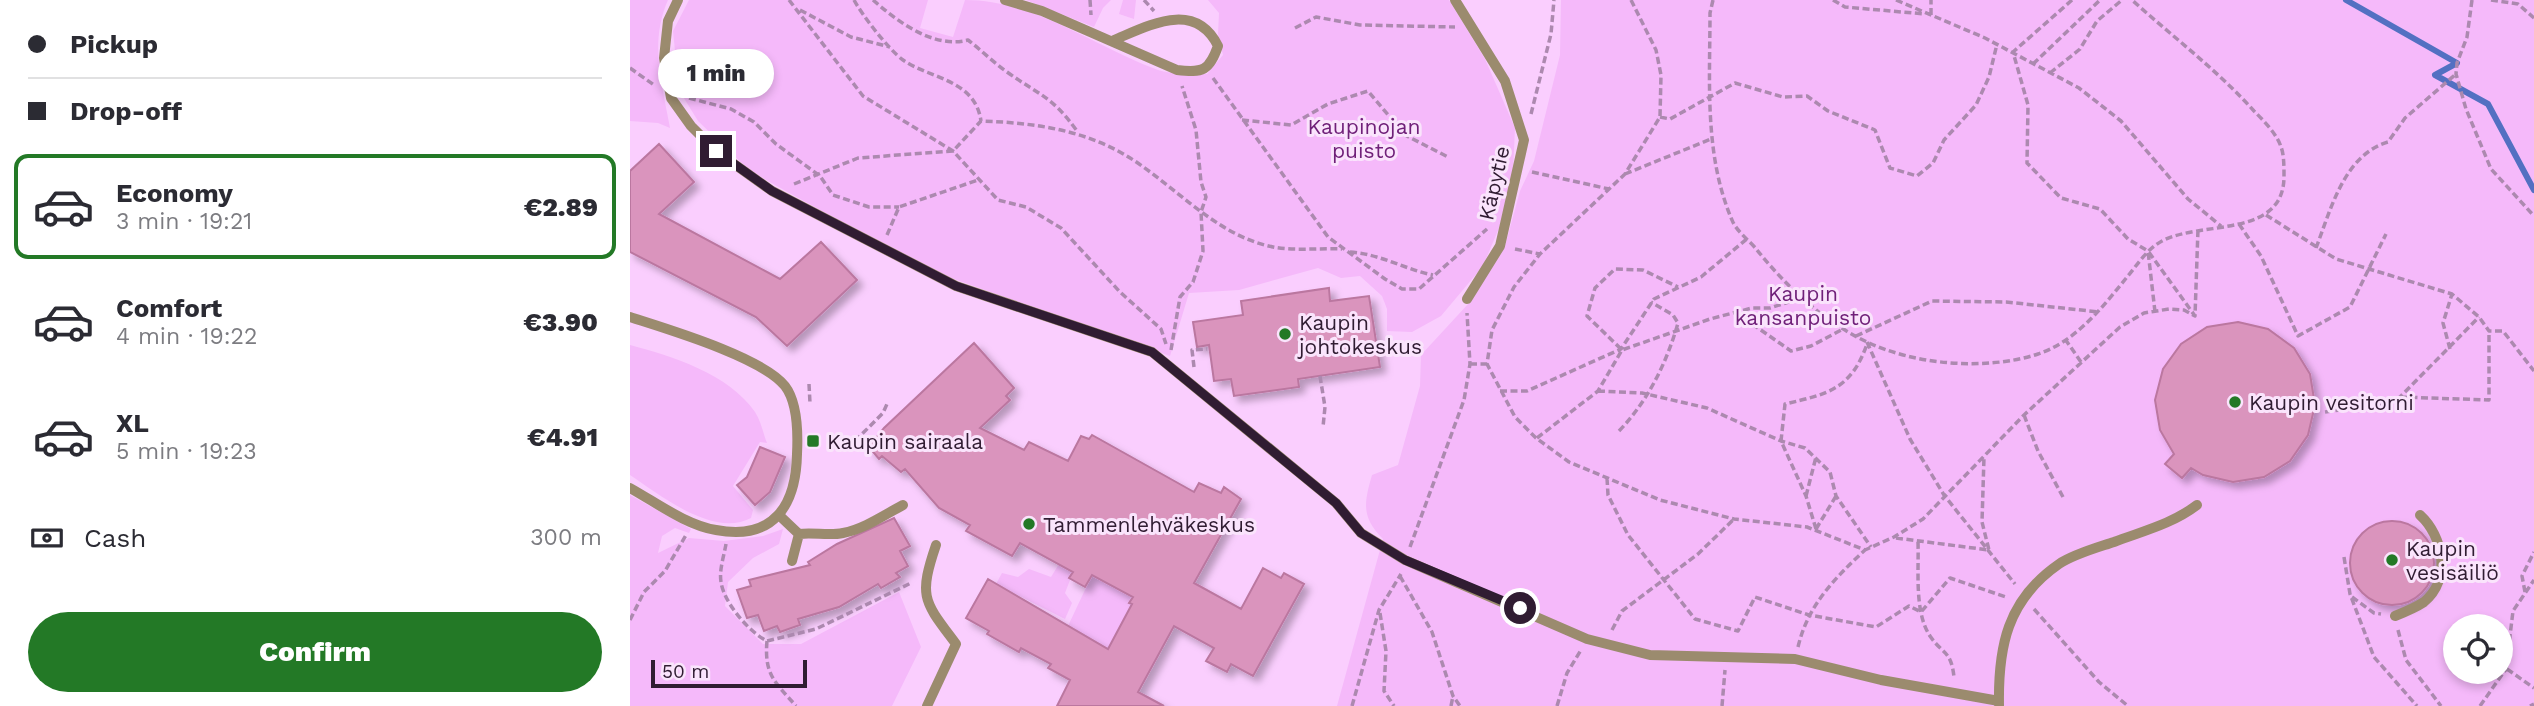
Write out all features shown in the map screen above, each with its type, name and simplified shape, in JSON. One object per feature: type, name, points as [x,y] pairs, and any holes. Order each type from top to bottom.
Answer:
[{"type":"lane","points":[[678,0],[668,21],[664,58],[671,98],[691,126],[716,151],[772,191],[956,286],[1152,352],[1336,503],[1361,533],[1405,560],[1587,639],[1650,654],[1795,659],[1999,704],[2000,664],[2006,627],[2023,600],[2059,564],[2168,523],[2197,505]]},
{"type":"lane","points":[[1005,0],[1042,11],[1114,40],[1138,55],[1177,70],[1194,72],[1205,69],[1211,64],[1218,46],[1211,32],[1184,18],[1163,20],[1114,40]]},
{"type":"lane","name":"Käpytie","points":[[1455,0],[1505,81],[1524,140],[1520,169],[1500,246],[1468,299]]},
{"type":"lane","points":[[630,317],[691,337],[769,372],[785,387],[793,402],[796,429],[796,484],[788,505],[779,515],[754,530],[728,531],[693,522],[630,488]]},
{"type":"lane","points":[[779,515],[799,534],[840,534],[864,526],[903,505]]},
{"type":"lane","points":[[2395,616],[2426,600],[2440,573],[2439,540],[2430,524],[2420,515]]},
{"type":"lane","points":[[792,561],[799,534]]},
{"type":"lane","points":[[927,706],[956,644],[926,603],[926,576],[936,545]]},
{"type":"path","points":[[789,0],[863,96],[953,151],[999,200],[1026,207],[1061,228],[1120,292],[1161,329],[1170,356],[1181,297],[1193,282],[1203,251],[1201,212],[1206,197],[1201,183],[1196,130],[1177,70]]},
{"type":"path","points":[[854,0],[903,60],[932,71],[967,93],[979,110],[981,121]]},
{"type":"path","points":[[873,0],[890,15],[926,36],[952,44],[968,40],[1008,73],[1036,88],[1061,108],[1079,133]]},
{"type":"path","points":[[1524,140],[1551,34],[1554,0]]},
{"type":"path","points":[[1631,0],[1656,50],[1661,75],[1660,117],[1625,174],[1540,254],[1514,287],[1492,330],[1487,364],[1516,417],[1536,438],[1569,462],[1660,500],[1734,519],[1807,527],[1865,550]]},
{"type":"path","points":[[1713,0],[1710,139],[1733,223],[1780,279],[1801,298],[1856,336],[1918,358],[1962,363],[2038,354],[2065,339],[2099,312],[2148,251],[2180,233],[2198,228],[2239,225],[2266,215],[2280,199],[2284,178],[2281,147],[2233,88],[2132,0]]},
{"type":"path","points":[[1833,0],[1845,8],[1931,15]]},
{"type":"path","points":[[1896,0],[1997,44],[2079,88],[2121,121],[2188,199],[2223,228]]},
{"type":"path","points":[[1931,0],[1931,15]]},
{"type":"path","points":[[2013,52],[2071,0]]},
{"type":"path","points":[[2033,64],[2101,0]]},
{"type":"path","points":[[2050,73],[2080,49],[2097,21],[2122,0]]},
{"type":"path","points":[[2472,0],[2467,37],[2457,63],[2456,74],[2466,109],[2491,169],[2534,216]]},
{"type":"path","points":[[2491,0],[2518,4],[2534,18]]},
{"type":"path","points":[[798,9],[851,37],[891,48]]},
{"type":"path","points":[[1295,28],[1316,18],[1360,26],[1471,27]]},
{"type":"path","points":[[1660,117],[1670,120],[1735,83],[1783,97],[1807,96],[1828,111],[1875,130],[1891,168],[1917,176],[1933,163],[1944,140],[1976,105],[1989,77],[1997,44]]},
{"type":"path","points":[[2013,52],[2028,105],[2026,163],[2061,198],[2100,209],[2129,239],[2148,251],[2195,316]]},
{"type":"path","points":[[1205,69],[1328,237],[1342,249]]},
{"type":"path","points":[[2316,248],[2337,192],[2350,171],[2372,147],[2388,142],[2405,118],[2456,74]]},
{"type":"path","points":[[1242,120],[1291,125],[1328,104],[1368,91],[1405,135],[1448,157]]},
{"type":"path","points":[[671,98],[695,98],[731,109],[754,122],[776,144],[820,176],[833,195],[869,207],[900,207],[978,180]]},
{"type":"path","points":[[981,121],[1032,124],[1079,133],[1105,144],[1142,166],[1201,212],[1247,237],[1273,247],[1342,249],[1370,253],[1406,269],[1434,275]]},
{"type":"path","points":[[772,191],[820,176],[835,165],[858,158],[953,151],[981,121]]},
{"type":"path","points":[[1625,174],[1710,139]]},
{"type":"path","points":[[1520,169],[1609,189]]},
{"type":"path","points":[[884,251],[889,228],[900,207]]},
{"type":"path","points":[[1348,251],[1402,289],[1419,289],[1459,257],[1508,208]]},
{"type":"path","points":[[2266,215],[2336,259],[2452,294],[2479,317],[2489,331],[2489,400],[2400,397]]},
{"type":"path","points":[[2239,225],[2261,256],[2298,336],[2350,307],[2385,234]]},
{"type":"path","points":[[2195,316],[2198,228]]},
{"type":"path","points":[[1500,391],[1527,391],[1621,349],[1651,302],[1701,277],[1748,238]]},
{"type":"path","points":[[1500,246],[1540,254]]},
{"type":"path","points":[[2148,251],[2155,312]]},
{"type":"path","points":[[1621,349],[1587,316],[1595,288],[1615,269],[1643,270],[1678,287]]},
{"type":"path","points":[[2450,349],[2443,323],[2452,294]]},
{"type":"path","points":[[1536,438],[1598,391],[1622,349],[1735,312],[1770,308],[1801,298]]},
{"type":"path","points":[[1352,706],[1380,610],[1400,576],[1459,421],[1470,364],[1468,299]]},
{"type":"path","points":[[1856,336],[1932,300],[2007,302],[2099,312]]},
{"type":"path","points":[[1619,431],[1648,396],[1671,349],[1678,323],[1674,315],[1651,302]]},
{"type":"path","points":[[1795,659],[1809,615],[1835,578],[1865,550],[1894,537],[1923,519],[2024,415],[2120,327],[2144,313],[2169,309],[2185,310],[2195,316]]},
{"type":"path","points":[[1735,312],[1791,351],[1811,346],[1845,328]]},
{"type":"path","points":[[2325,412],[2384,404],[2400,397],[2479,317]]},
{"type":"path","points":[[2489,331],[2504,331],[2534,371]]},
{"type":"path","points":[[2065,339],[2081,362]]},
{"type":"path","points":[[1836,496],[1816,529],[1806,496],[1781,440],[1785,404],[1832,393],[1861,361],[1867,342]]},
{"type":"path","points":[[1867,342],[1910,439],[1944,495],[1989,550],[2023,600],[2067,649],[2128,706]]},
{"type":"path","points":[[1198,390],[1192,350],[1206,349]]},
{"type":"path","points":[[1470,364],[1487,364]]},
{"type":"path","points":[[1320,376],[1325,407],[1323,427]]},
{"type":"path","points":[[809,384],[810,404]]},
{"type":"path","points":[[1598,391],[1648,396],[1707,408],[1805,448],[1830,471],[1836,496],[1871,547]]},
{"type":"path","points":[[855,441],[883,413],[887,404]]},
{"type":"path","points":[[2024,415],[2038,451],[2063,497]]},
{"type":"path","points":[[1984,456],[1982,522],[1989,550]]},
{"type":"path","points":[[1806,496],[1816,457]]},
{"type":"path","points":[[1607,478],[1608,495],[1628,535],[1695,619],[1738,631],[1755,597],[1809,615],[1876,626],[1909,606],[1922,612]]},
{"type":"path","points":[[1605,644],[1622,611],[1663,577],[1698,554],[1734,519]]},
{"type":"path","points":[[630,620],[643,592],[665,571],[693,522]]},
{"type":"path","points":[[728,531],[720,584],[736,614],[752,633],[767,641],[816,629],[926,576]]},
{"type":"path","points":[[1894,537],[1989,550]]},
{"type":"path","points":[[1918,541],[1922,612],[1929,635],[1952,658],[1956,693]]},
{"type":"path","points":[[2525,594],[2522,576],[2534,552]]},
{"type":"path","points":[[2344,557],[2350,594],[2374,657],[2417,706]]},
{"type":"path","points":[[1400,576],[1432,632],[1453,696],[1460,706]]},
{"type":"path","points":[[1922,612],[1950,578],[2023,600]]},
{"type":"path","points":[[2513,614],[2534,580]]},
{"type":"path","points":[[2350,594],[2374,613],[2395,616],[2406,660],[2441,706]]},
{"type":"path","points":[[1380,610],[1386,651],[1384,691],[1394,706]]},
{"type":"path","points":[[1557,706],[1567,673],[1587,639]]},
{"type":"path","points":[[767,641],[765,663],[771,678],[796,706]]},
{"type":"path","points":[[1723,706],[1727,658]]},
{"type":"path","points":[[2513,674],[2534,688]]},
{"type":"path","points":[[2480,706],[2495,684]]},
{"type":"path","points":[[1451,706],[1453,696]]},
{"type":"green space","points":[[630,0],[668,0],[662,16],[658,48],[670,128],[658,123],[630,121]]},
{"type":"green space","name":"Kaupinojan puisto","points":[[689,0],[928,0],[920,28],[953,37],[965,0],[991,2],[1040,16],[1164,72],[1207,74],[1223,55],[1218,34],[1219,13],[1208,0],[1449,0],[1485,59],[1515,128],[1513,172],[1499,228],[1483,266],[1441,316],[1412,332],[1387,331],[1387,309],[1382,296],[1360,276],[1341,278],[1318,268],[1239,290],[1189,293],[1170,356],[951,278],[883,245],[750,171],[698,121],[679,90],[673,31]]},
{"type":"green space","points":[[1026,0],[1111,0],[1103,8],[1094,27]]},
{"type":"green space","points":[[1123,0],[1136,0],[1134,19],[1119,14]]},
{"type":"green space","name":"Kaupin kansanpuisto","points":[[1561,0],[2534,0],[2534,706],[1337,706],[1383,539],[1371,524],[1366,509],[1372,475],[1398,465],[1420,386],[1421,355],[1469,303],[1505,246],[1520,191],[1534,161],[1560,55]]},
{"type":"green space","points":[[630,345],[681,361],[715,377],[744,399],[755,412],[767,443],[760,442],[733,486],[753,510],[751,518],[736,523],[720,523],[687,512],[630,475]]},
{"type":"green space","points":[[630,495],[691,529],[689,533],[675,528],[662,536],[658,553],[689,538],[724,541],[763,536],[783,529],[779,544],[753,558],[728,582],[725,606],[763,644],[801,644],[899,592],[921,647],[892,706],[630,706]]},
{"type":"green space","points":[[1059,564],[1073,572],[1065,593],[1072,603],[1065,619],[996,584],[1002,573],[1018,577],[1029,569],[1051,577]]},
{"type":"green space","points":[[1092,575],[1133,597],[1130,603],[1132,604],[1108,649],[1068,626]]},
{"type":"building","points":[[659,144],[694,182],[659,214],[780,279],[821,242],[857,280],[787,346],[756,317],[630,252],[630,171]]},
{"type":"building","name":"Kaupin johtokeskus","points":[[1329,288],[1330,301],[1369,296],[1380,367],[1298,379],[1299,387],[1234,396],[1231,379],[1214,381],[1209,345],[1197,347],[1193,322],[1243,315],[1241,301]]},
{"type":"building","name":"Kaupin vesitorni","points":[[2238,322],[2268,329],[2294,348],[2310,374],[2315,405],[2308,435],[2290,461],[2264,477],[2233,482],[2203,475],[2191,468],[2182,478],[2165,464],[2174,454],[2160,430],[2155,400],[2163,369],[2181,344],[2207,327]]},
{"type":"building","name":"Tammenlehväkeskus","points":[[974,343],[1014,388],[1006,396],[1010,400],[980,428],[1024,450],[1029,442],[1068,461],[1081,436],[1089,439],[1092,435],[1194,492],[1199,483],[1221,493],[1224,487],[1241,499],[1194,583],[1241,609],[1263,568],[1281,578],[1284,573],[1304,584],[1253,676],[1231,664],[1227,672],[1206,661],[1214,648],[1174,626],[1138,692],[1164,706],[1057,706],[1070,680],[1048,668],[1051,664],[1021,648],[1019,652],[987,634],[989,631],[966,618],[988,579],[1108,649],[1132,604],[1129,603],[1133,597],[1092,575],[1085,587],[1069,578],[1073,572],[1020,543],[1012,556],[966,531],[970,525],[939,508],[905,469],[901,472],[882,456],[879,459],[869,447],[884,428]]},
{"type":"building","points":[[760,447],[785,457],[770,492],[755,505],[737,485],[747,477]]},
{"type":"building","points":[[894,518],[910,546],[900,551],[908,566],[896,573],[900,577],[881,588],[878,584],[839,607],[798,619],[800,625],[780,632],[777,626],[764,631],[758,615],[747,618],[737,590],[751,586],[749,580],[810,565],[808,562],[837,544]]},
{"type":"building","name":"Kaupin vesisäiliö","points":[[2392,521],[2415,528],[2427,540],[2434,563],[2427,586],[2415,598],[2392,605],[2369,598],[2357,586],[2350,563],[2357,540],[2369,528]]},
{"type":"waterway","points":[[2346,0],[2457,63],[2435,75],[2488,104],[2534,190]]},
{"type":"place","name":"Kaupin johtokeskus","points":[[1285,334]]},
{"type":"place","name":"Kaupin vesitorni","points":[[2235,402]]},
{"type":"place","name":"Kaupin sairaala","points":[[813,441]]},
{"type":"place","name":"Tammenlehväkeskus","points":[[1029,524]]},
{"type":"place","name":"Kaupin vesisäiliö","points":[[2392,560]]},
{"type":"route","points":[[716,151],[772,191],[956,286],[1152,352],[1336,503],[1361,533],[1405,560],[1520,608]]}]
